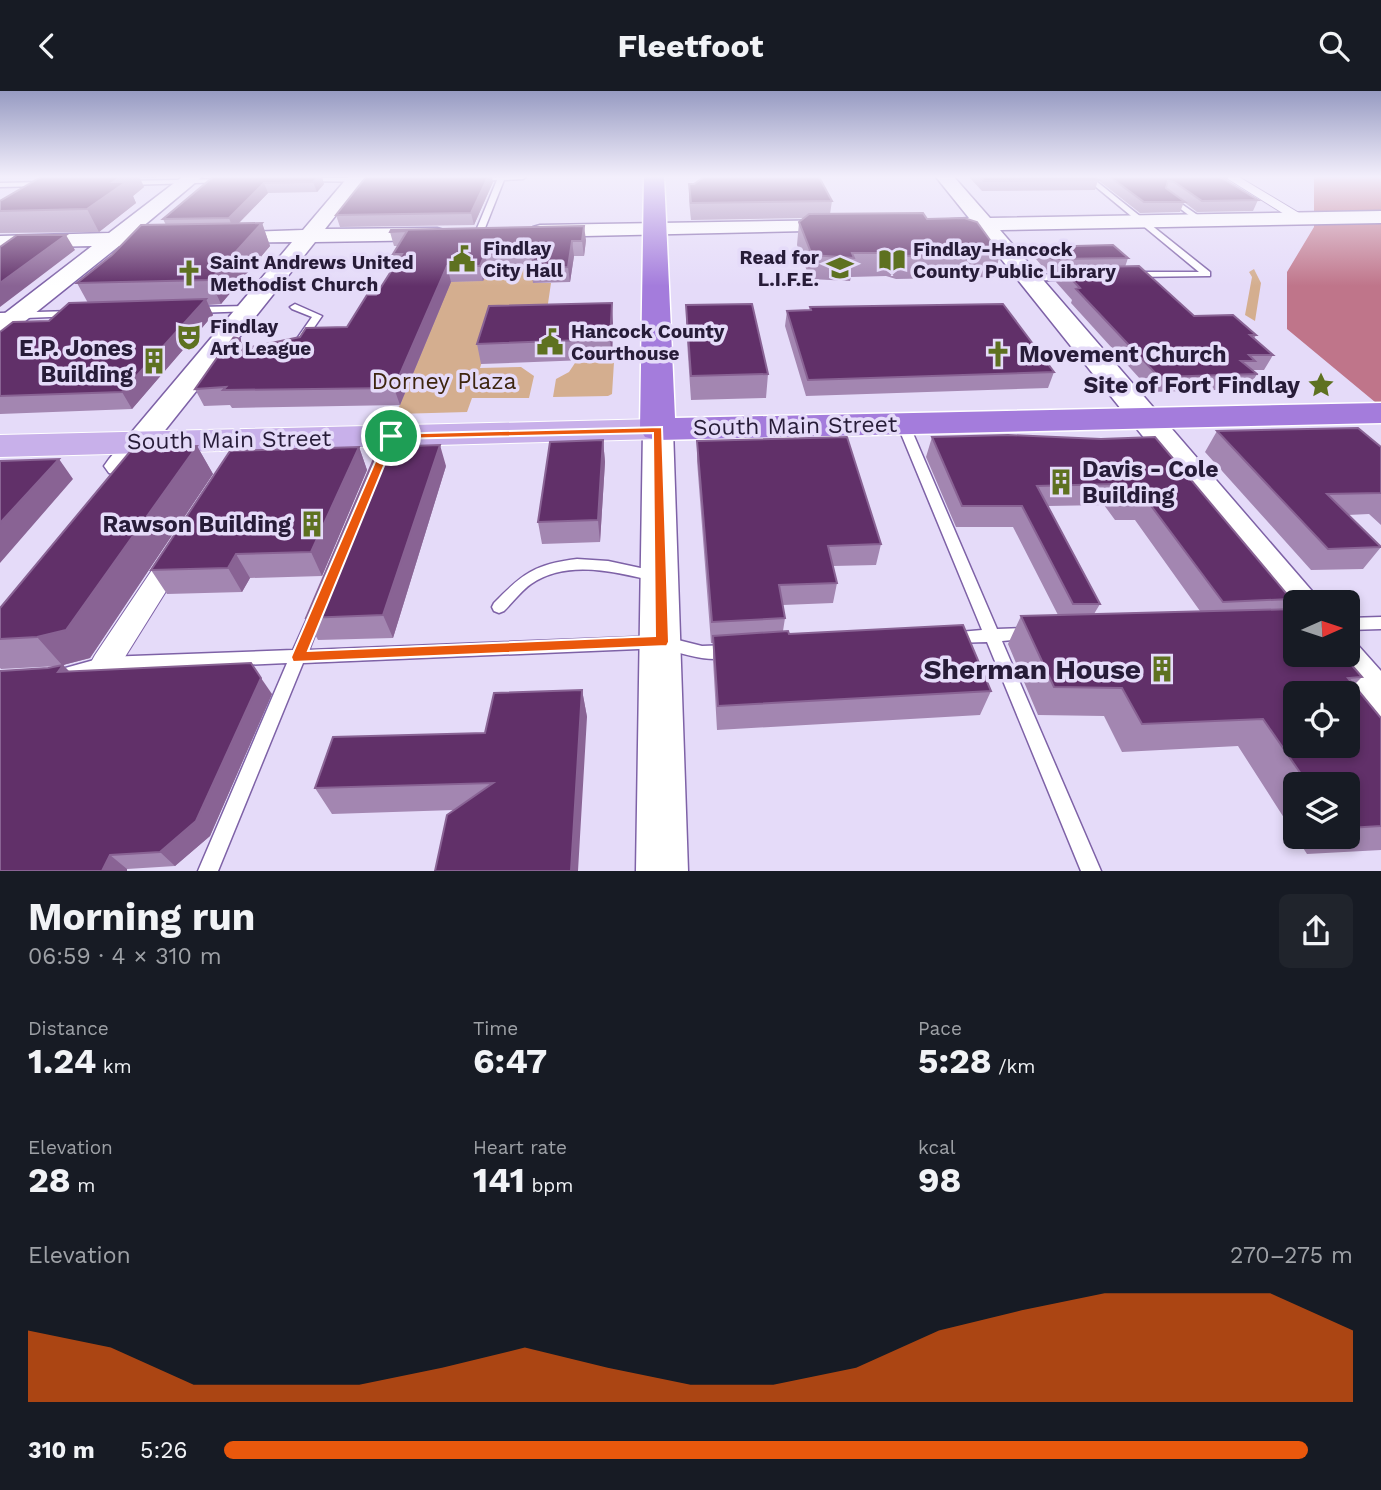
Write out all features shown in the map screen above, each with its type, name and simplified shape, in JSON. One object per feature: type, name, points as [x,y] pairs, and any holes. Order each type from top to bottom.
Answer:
[{"type":"highway","points":[[654,213],[658,429]]},
{"type":"highway","name":"South Main Street","points":[[658,429],[1373,413]]},
{"type":"main road","name":"South Main Street","points":[[0,446],[141,443],[387,445],[658,429]]},
{"type":"street","points":[[6,320],[146,213]]},
{"type":"street","points":[[98,491],[210,369],[249,309],[327,213]]},
{"type":"street","points":[[976,213],[1288,590]]},
{"type":"street","points":[[1293,213],[1302,219]]},
{"type":"street","points":[[912,225],[1381,217]]},
{"type":"street","points":[[0,241],[869,226]]},
{"type":"street","points":[[658,429],[663,870]]},
{"type":"street","points":[[105,664],[185,540]]},
{"type":"street","points":[[1351,667],[1381,702]]},
{"type":"lane","points":[[479,233],[487,213]]},
{"type":"lane","points":[[1124,276],[1207,274],[1132,213]]},
{"type":"lane","points":[[1191,213],[1202,221]]},
{"type":"lane","points":[[1029,278],[1083,277]]},
{"type":"lane","points":[[292,348],[307,334],[317,316],[295,307]]},
{"type":"lane","points":[[181,311],[249,309]]},
{"type":"lane","points":[[6,320],[83,313]]},
{"type":"lane","points":[[903,424],[1091,870]]},
{"type":"lane","points":[[499,607],[529,578],[559,565],[605,564],[661,578]]},
{"type":"lane","points":[[208,870],[323,596]]},
{"type":"lane","points":[[1360,624],[1381,623]]},
{"type":"lane","points":[[936,638],[1046,634]]},
{"type":"lane","points":[[51,676],[105,664],[662,642],[702,652],[743,650]]},
{"type":"green space","name":"Dorney Plaza","points":[[536,268],[533,283],[551,283],[545,324],[493,326],[480,368],[521,367],[534,376],[529,398],[472,398],[467,412],[396,414],[439,310],[399,282],[482,281],[488,269]]},
{"type":"green space","points":[[1254,269],[1261,283],[1255,321],[1245,315],[1252,277],[1249,272]]},
{"type":"green space","points":[[614,362],[612,394],[553,397],[556,379],[569,372],[575,363]]},
{"type":"shaded area","points":[[1314,213],[1381,213],[1381,407],[1287,329],[1287,272],[1314,227]]},
{"type":"building","points":[[170,213],[234,213],[229,218],[163,219]]},
{"type":"building","points":[[337,213],[444,213],[336,215]]},
{"type":"building","points":[[923,213],[927,219],[964,218],[977,222],[1000,254],[901,256],[890,253],[852,253],[854,258],[812,255],[799,222],[809,214]]},
{"type":"building","points":[[262,223],[210,280],[77,283],[112,255],[141,225]]},
{"type":"building","points":[[584,226],[582,241],[572,241],[568,267],[531,268],[534,253],[485,254],[480,266],[447,266],[394,388],[195,389],[219,355],[230,353],[231,347],[228,345],[234,337],[240,339],[240,346],[247,348],[300,337],[306,328],[347,327],[367,295],[376,295],[402,254],[393,254],[407,231],[390,232],[391,230]]},
{"type":"building","points":[[17,235],[66,235],[0,283],[0,247]]},
{"type":"building","points":[[1113,245],[1128,258],[1052,259],[1040,247]]},
{"type":"building","points":[[1139,266],[1194,316],[1233,315],[1256,335],[1250,335],[1273,355],[1249,355],[1255,361],[1241,361],[1257,374],[1159,377],[1076,289],[1080,288],[1061,268]]},
{"type":"building","points":[[206,299],[122,392],[0,396],[0,332],[13,322],[49,321],[69,303]]},
{"type":"building","points":[[612,303],[610,339],[477,344],[489,306]]},
{"type":"building","points":[[752,304],[768,374],[691,376],[686,305]]},
{"type":"building","points":[[1003,304],[1054,372],[808,380],[787,311],[811,310],[810,307]]},
{"type":"building","points":[[1358,428],[1381,447],[1381,493],[1327,494],[1381,547],[1328,549],[1217,431]]},
{"type":"building","points":[[847,437],[881,544],[828,546],[837,583],[779,585],[785,618],[712,622],[697,441]]},
{"type":"building","points":[[932,437],[1155,437],[1283,590],[1283,599],[1223,602],[1146,499],[1126,499],[1114,484],[1037,486],[1100,604],[1073,604],[1022,506],[962,506]]},
{"type":"building","points":[[603,440],[598,520],[538,522],[550,442]]},
{"type":"building","points":[[440,445],[383,615],[306,618],[379,447]]},
{"type":"building","points":[[197,446],[66,630],[37,637],[0,639],[0,608],[133,448]]},
{"type":"building","points":[[359,447],[311,552],[236,554],[228,568],[151,570],[230,451]]},
{"type":"building","points":[[59,459],[0,523],[0,461]]},
{"type":"building","points":[[1283,609],[1283,667],[1353,667],[1362,677],[1348,678],[1350,681],[1283,681],[1283,748],[1263,719],[1142,724],[1122,688],[1054,687],[1021,616]]},
{"type":"building","points":[[963,625],[991,691],[718,706],[713,636]]},
{"type":"building","points":[[251,663],[261,678],[196,821],[160,852],[110,855],[102,871],[0,871],[0,671],[63,665],[58,672]]},
{"type":"building","points":[[582,690],[571,871],[435,871],[447,815],[493,783],[315,788],[333,737],[485,733],[494,693]]},
{"type":"building","points":[[1360,693],[1381,718],[1381,826],[1360,827],[1360,772],[1300,772],[1290,758],[1360,758]]},
{"type":"place","name":"Findlay City Hall","points":[[462,259]]},
{"type":"place","name":"Findlay-Hancock County Public Library","points":[[892,260]]},
{"type":"place","name":"Read for L.I.F.E.","points":[[840,268]]},
{"type":"place","name":"Saint Andrews United Methodist Church","points":[[189,273]]},
{"type":"place","name":"Findlay Art League","points":[[189,337]]},
{"type":"place","name":"Hancock County Courthouse","points":[[550,342]]},
{"type":"place","name":"Movement Church","points":[[998,354]]},
{"type":"place","name":"E.P. Jones Building","points":[[154,361]]},
{"type":"place","name":"Site of Fort Findlay","points":[[1321,385]]},
{"type":"place","name":"Davis - Cole Building","points":[[1061,482]]},
{"type":"place","name":"Rawson Building","points":[[312,524]]},
{"type":"place","name":"Sherman House","points":[[1162,669]]},
{"type":"route","points":[[658,429],[662,642],[298,657],[391,436],[658,429]]}]
